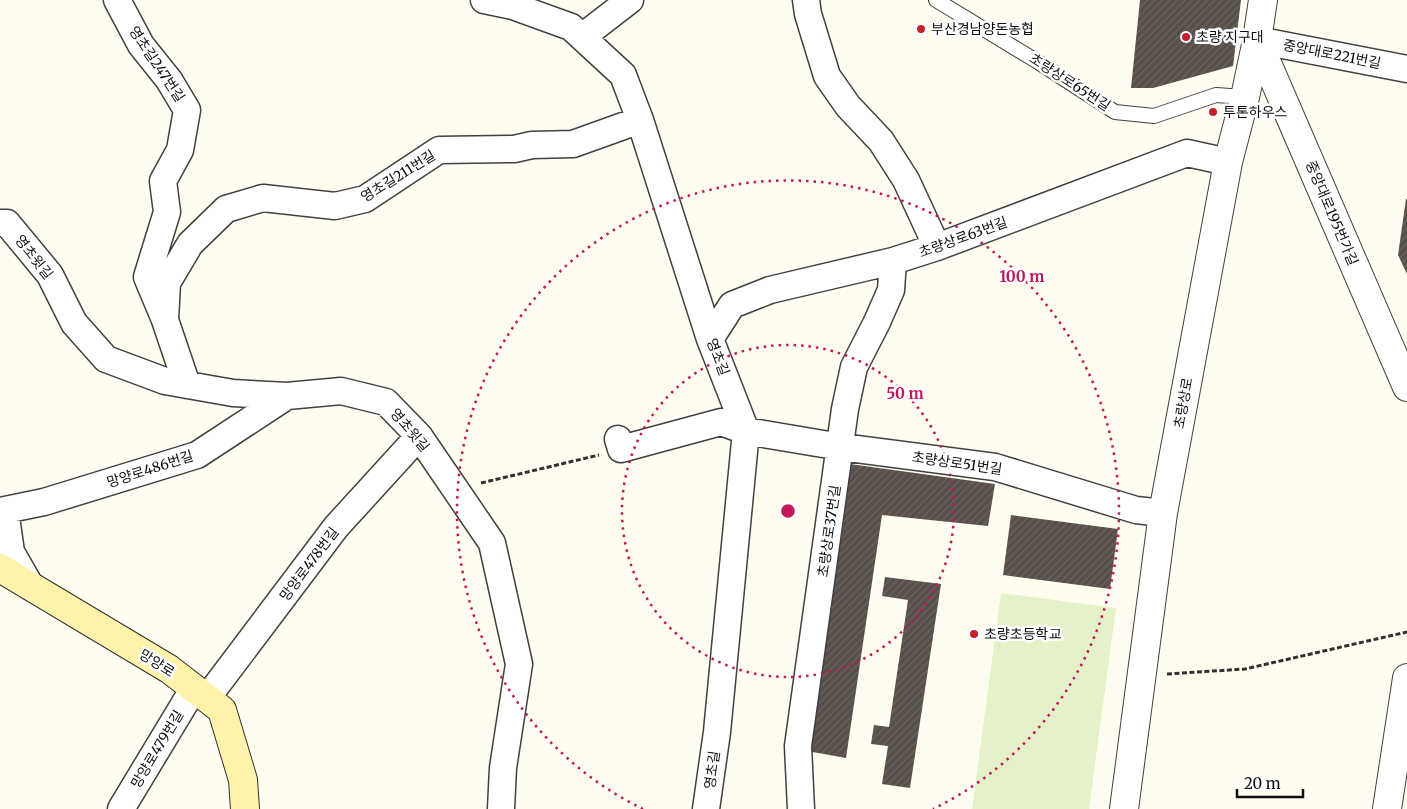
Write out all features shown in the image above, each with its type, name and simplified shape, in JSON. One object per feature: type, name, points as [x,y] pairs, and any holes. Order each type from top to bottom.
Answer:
[{"type":"main road","name":"망양로","points":[[0,568],[169,669],[222,710],[243,780],[245,809]]},
{"type":"street","name":"영초길247번길","points":[[117,0],[141,45],[169,80],[187,110],[180,150],[163,181],[167,212],[147,277],[166,320],[187,385]]},
{"type":"street","name":"영초길","points":[[484,0],[513,6],[571,27],[623,75],[640,120],[710,339],[746,431],[717,732],[706,809]]},
{"type":"street","points":[[582,37],[630,0]]},
{"type":"street","points":[[806,0],[808,14],[827,76],[848,106],[881,141],[906,180],[937,247]]},
{"type":"street","name":"초량상로","points":[[1124,809],[1163,513],[1228,162],[1245,98],[1263,0]]},
{"type":"street","name":"중앙대로221번길","points":[[1257,40],[1407,68]]},
{"type":"street","name":"중앙대로195번가길","points":[[1257,40],[1407,387]]},
{"type":"street","name":"영초길211번길","points":[[166,320],[167,283],[190,244],[226,209],[262,198],[335,206],[365,199],[439,150],[514,149],[532,145],[573,144],[640,120]]},
{"type":"street","name":"초량상로63번길","points":[[710,339],[732,305],[770,290],[893,261],[937,247],[1187,153],[1228,162]]},
{"type":"street","name":"영초윗길","points":[[0,222],[7,223],[50,275],[74,323],[106,359],[164,381],[233,393],[287,396],[341,390],[386,402],[419,436],[492,543],[519,664],[503,768],[501,809]]},
{"type":"street","name":"초량상로37번길","points":[[801,809],[798,746],[845,409],[854,367],[891,290],[893,261]]},
{"type":"street","name":"망양로486번길","points":[[3,511],[44,502],[197,455],[287,396]]},
{"type":"street","name":"초량상로51번길","points":[[620,444],[721,422],[746,431],[840,448],[995,467],[1136,510],[1163,513]]},
{"type":"street","name":"망양로478번길","points":[[200,693],[336,527],[419,436]]},
{"type":"street","points":[[3,511],[11,552],[31,587]]},
{"type":"street","points":[[1387,809],[1407,678]]},
{"type":"street","name":"망양로479번길","points":[[121,809],[200,693]]},
{"type":"lane","name":"초량상로65번길","points":[[936,0],[1038,62],[1115,112],[1154,116],[1216,96],[1245,98]]},
{"type":"path","points":[[455,489],[620,444]]},
{"type":"path","points":[[1142,676],[1246,669],[1407,632]]},
{"type":"green space","points":[[1001,593],[1116,608],[1089,809],[972,809]]},
{"type":"building","name":"초량 지구대","points":[[1140,0],[1241,0],[1233,66],[1153,88],[1131,88]]},
{"type":"building","points":[[1407,199],[1407,274],[1398,255]]},
{"type":"building","points":[[850,464],[995,484],[988,526],[882,515],[846,758],[807,751]]},
{"type":"building","points":[[1011,515],[1118,529],[1110,589],[1003,575]]},
{"type":"building","points":[[885,577],[941,584],[910,788],[882,784],[888,746],[871,744],[874,725],[889,727],[908,600],[882,596]]},
{"type":"place","name":"부산경남양돈농협","points":[[921,29]]},
{"type":"place","name":"초량 지구대","points":[[1186,37]]},
{"type":"place","name":"투톤하우스","points":[[1213,112]]},
{"type":"place","name":"초량초등학교","points":[[974,634]]}]
